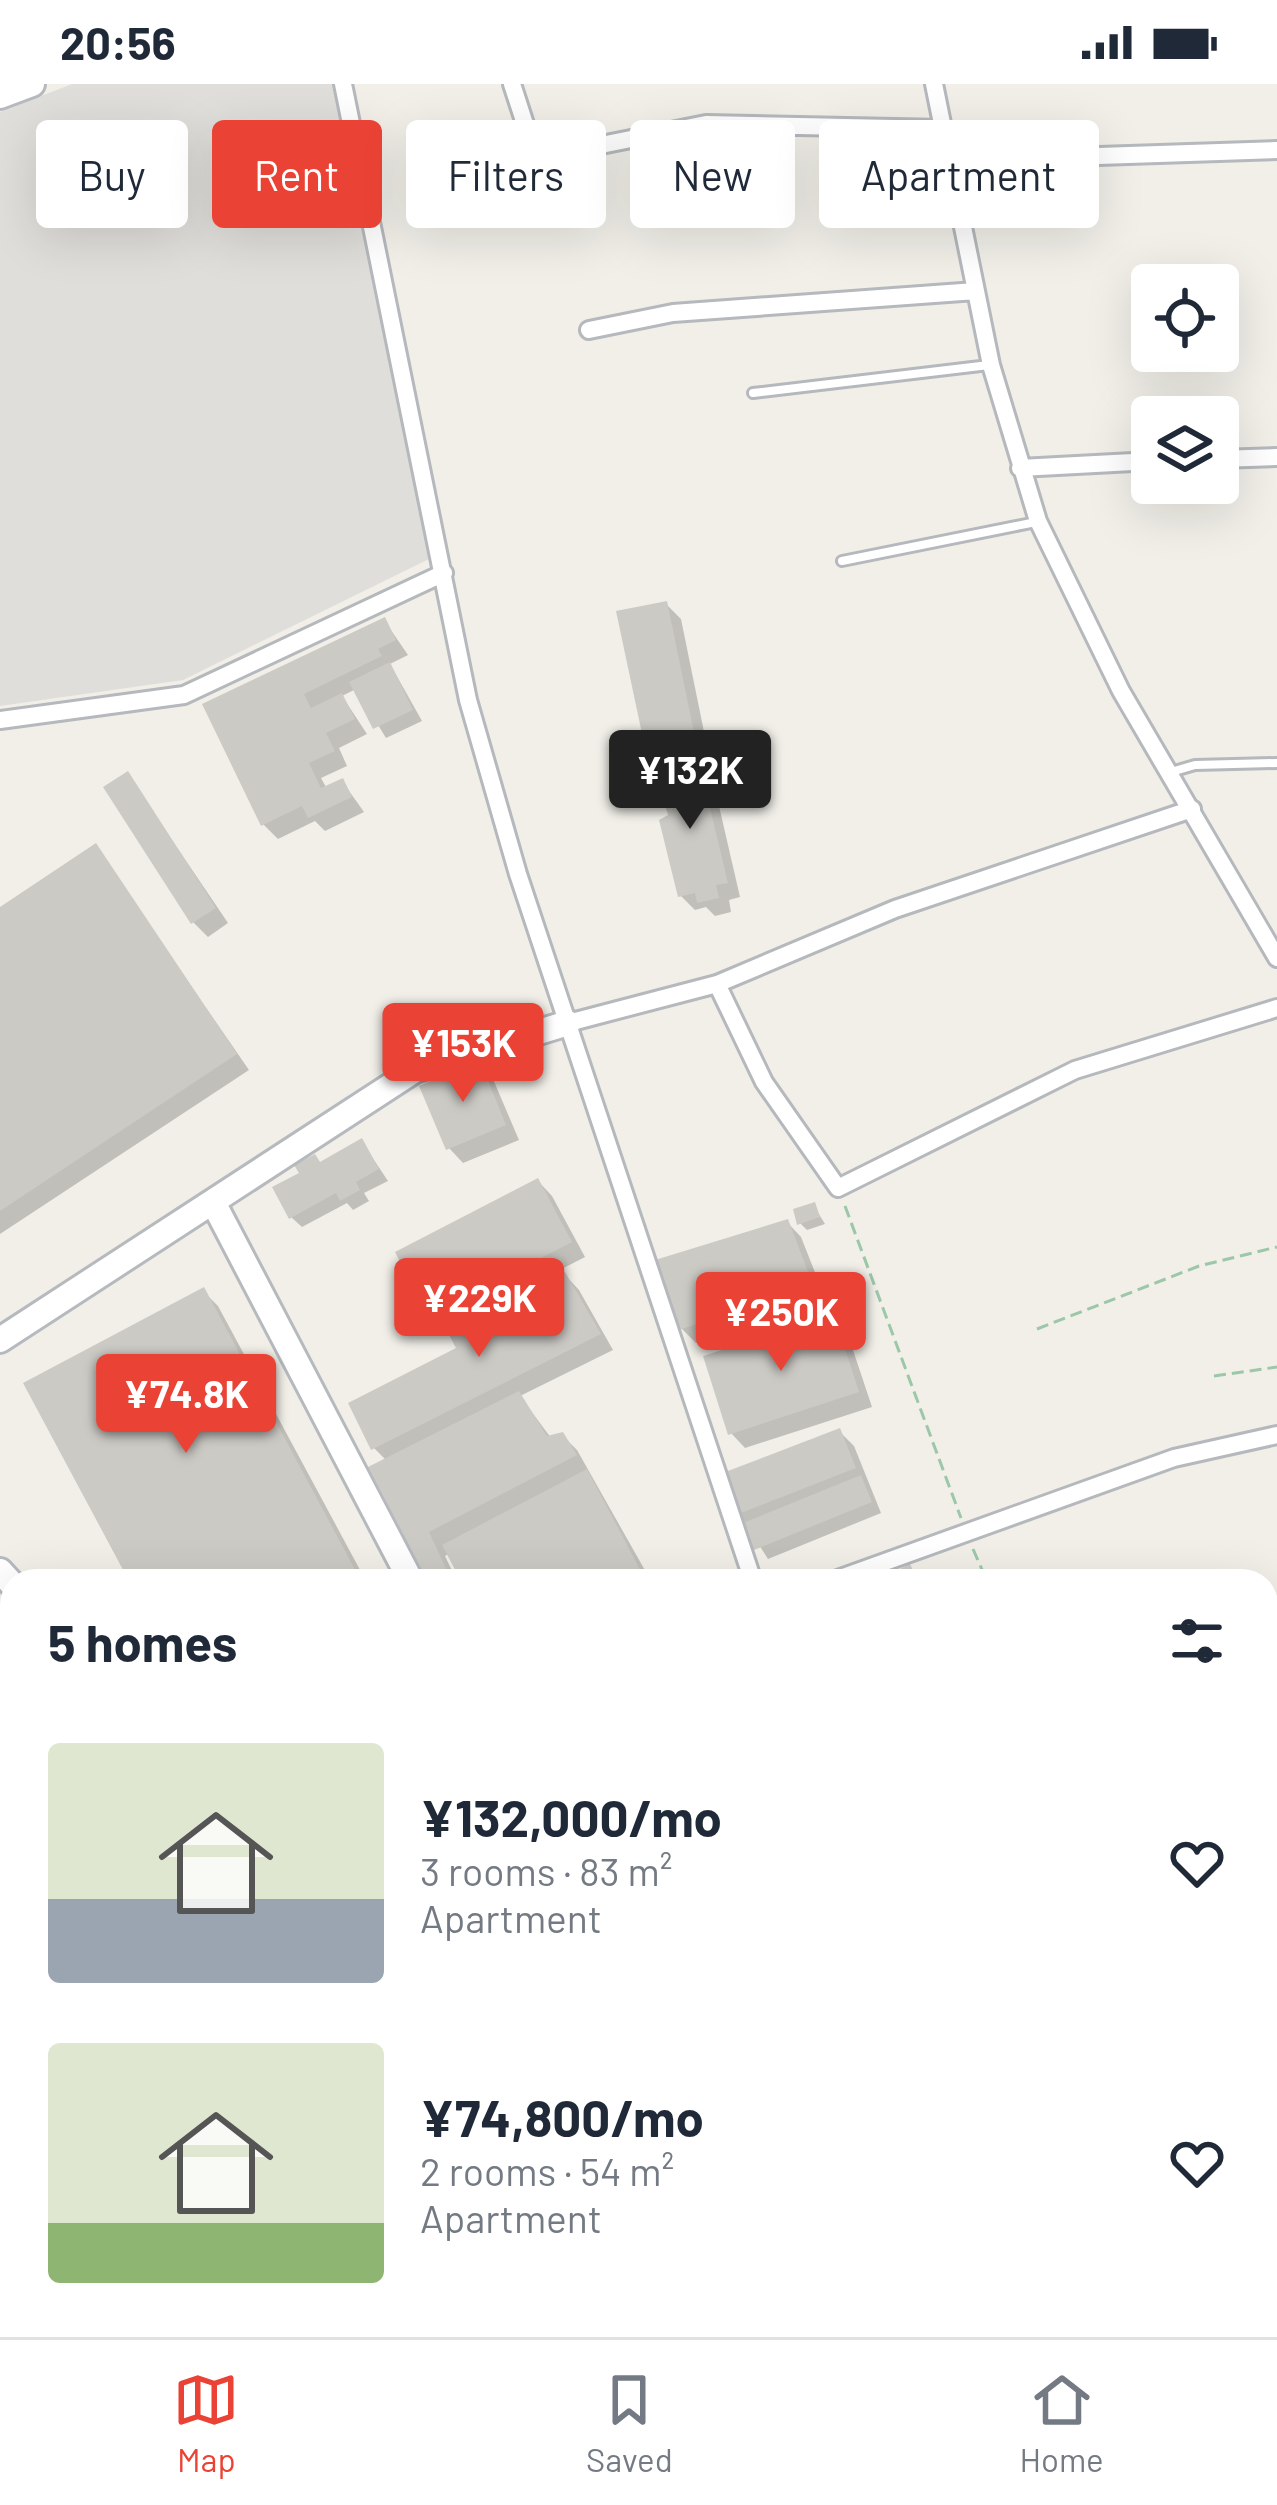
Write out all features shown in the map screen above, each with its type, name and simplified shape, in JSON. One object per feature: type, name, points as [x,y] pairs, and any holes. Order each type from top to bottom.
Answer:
[{"type":"street","points":[[0,96],[32,84]]},
{"type":"street","points":[[344,84],[468,700],[568,1023],[749,1569]]},
{"type":"street","points":[[512,84],[536,158],[706,124],[819,126]]},
{"type":"street","points":[[934,84],[942,120]]},
{"type":"street","points":[[1099,155],[1277,149]]},
{"type":"street","points":[[963,228],[991,364],[1038,521],[1082,616],[1277,958]]},
{"type":"street","points":[[589,330],[673,313],[976,291]]},
{"type":"street","points":[[1239,459],[1277,458]]},
{"type":"street","points":[[1019,468],[1131,462]]},
{"type":"street","points":[[0,720],[184,695],[444,573]]},
{"type":"street","points":[[0,1340],[416,1070],[717,984],[895,909],[1192,809]]},
{"type":"street","points":[[717,984],[764,1082],[838,1188],[1075,1070],[1277,1008]]},
{"type":"street","points":[[214,1204],[405,1569]]},
{"type":"street","points":[[863,1569],[1174,1458],[1277,1435]]},
{"type":"lane","points":[[753,393],[991,364]]},
{"type":"lane","points":[[842,561],[1038,521]]},
{"type":"lane","points":[[1170,773],[1195,765],[1277,763]]},
{"type":"path","points":[[838,1188],[982,1569]]},
{"type":"path","points":[[1037,1329],[1199,1266],[1277,1247]]},
{"type":"path","points":[[1214,1376],[1277,1367]]},
{"type":"shaded area","points":[[72,84],[334,84],[341,120],[212,120],[212,228],[363,228],[429,559],[183,680],[0,706],[0,112]]},
{"type":"building","points":[[667,601],[698,752],[648,762],[616,611]]},
{"type":"building","points":[[385,617],[396,640],[378,649],[382,656],[304,694],[311,708],[342,693],[355,719],[326,733],[335,751],[309,763],[321,788],[343,778],[352,797],[308,818],[302,806],[261,826],[202,704]]},
{"type":"building","points":[[390,662],[413,710],[373,729],[349,682]]},
{"type":"building","points":[[699,762],[728,883],[716,885],[719,898],[697,903],[695,893],[678,897],[659,820],[668,815],[663,797],[655,799],[649,773]]},
{"type":"building","points":[[128,771],[216,908],[191,924],[103,787]]},
{"type":"building","points":[[96,843],[237,1054],[0,1211],[0,907]]},
{"type":"building","points":[[480,1061],[506,1125],[446,1150],[419,1086]]},
{"type":"building","points":[[362,1138],[379,1169],[356,1182],[360,1190],[340,1201],[336,1193],[289,1219],[272,1187],[299,1173],[294,1165],[315,1154],[320,1162]]},
{"type":"building","points":[[538,1178],[572,1242],[428,1317],[395,1252]]},
{"type":"building","points":[[815,1202],[820,1217],[797,1225],[793,1209]]},
{"type":"building","points":[[788,1219],[813,1285],[679,1330],[655,1260]]},
{"type":"building","points":[[565,1272],[601,1334],[371,1450],[348,1403],[456,1348],[448,1333]]},
{"type":"building","points":[[204,1287],[355,1569],[123,1569],[23,1383]]},
{"type":"building","points":[[834,1314],[859,1392],[728,1435],[703,1356]]},
{"type":"building","points":[[519,1391],[547,1436],[563,1432],[577,1455],[429,1532],[446,1569],[414,1569],[380,1506],[386,1501],[368,1467]]},
{"type":"building","points":[[840,1428],[856,1468],[736,1515],[720,1474]]},
{"type":"building","points":[[587,1469],[640,1569],[455,1569],[442,1545]]},
{"type":"building","points":[[861,1475],[872,1502],[754,1550],[743,1523]]}]
